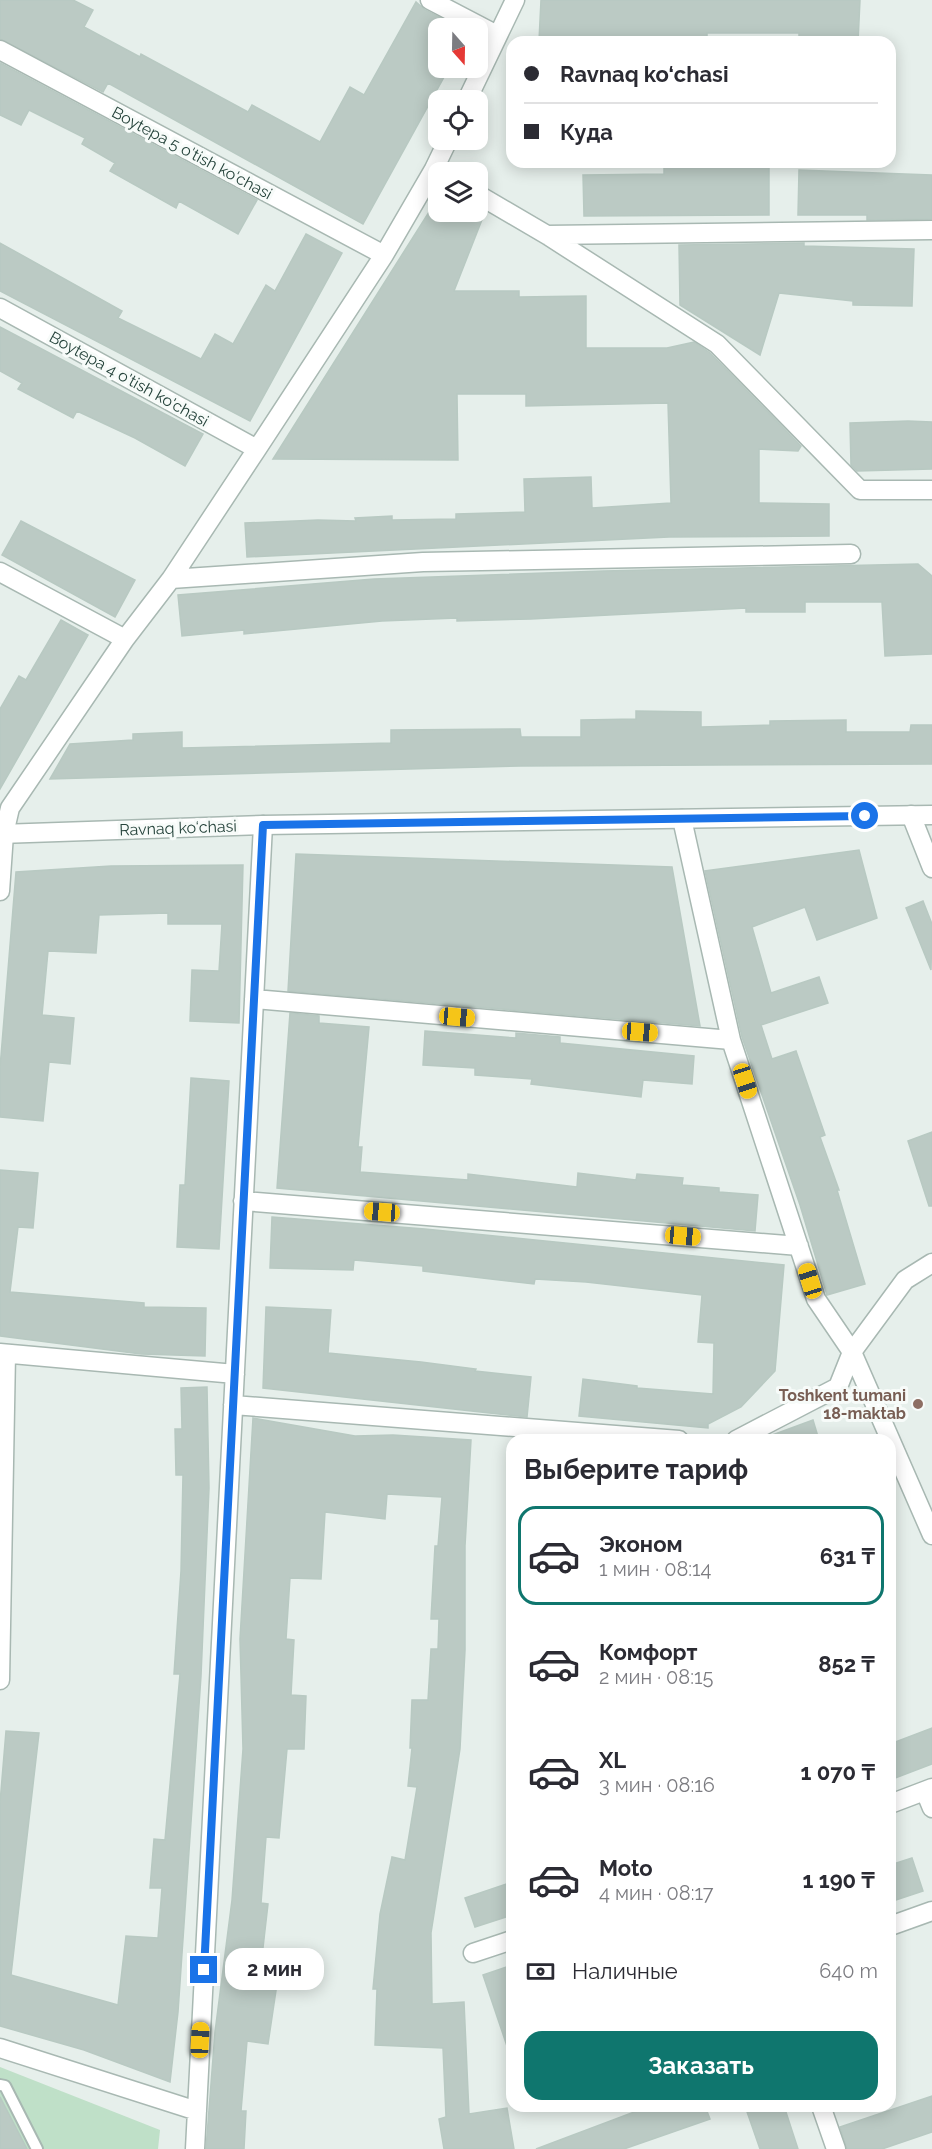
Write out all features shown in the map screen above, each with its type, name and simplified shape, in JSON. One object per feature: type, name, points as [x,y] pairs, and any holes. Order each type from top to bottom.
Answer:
[{"type":"street","points":[[430,0],[497,35]]},
{"type":"street","points":[[472,90],[515,0]]},
{"type":"street","name":"Boytepa 5 o'tish ko'chasi","points":[[0,50],[384,255]]},
{"type":"street","points":[[0,891],[2,834],[10,808],[125,639],[171,579],[428,185]]},
{"type":"street","points":[[488,200],[547,235],[717,344],[860,490],[932,490]]},
{"type":"street","points":[[547,235],[932,230]]},
{"type":"street","name":"Boytepa 4 o'tish ko'chasi","points":[[0,308],[257,449]]},
{"type":"street","points":[[171,579],[423,562],[851,554]]},
{"type":"street","points":[[0,572],[125,639]]},
{"type":"street","points":[[911,815],[932,868]]},
{"type":"street","name":"Ravnaq ko‘chasi","points":[[2,834],[263,825],[932,815]]},
{"type":"street","points":[[682,819],[731,1040],[816,1299],[852,1352],[888,1434]]},
{"type":"street","points":[[195,2149],[263,825]]},
{"type":"street","points":[[254,999],[731,1040]]},
{"type":"street","points":[[243,1201],[799,1246]]},
{"type":"street","points":[[748,1434],[838,1387],[852,1352],[905,1280],[932,1263]]},
{"type":"street","points":[[0,1680],[3,1354],[235,1374]]},
{"type":"street","points":[[233,1405],[545,1434]]},
{"type":"street","points":[[896,1453],[932,1535]]},
{"type":"street","points":[[896,1802],[929,1790],[932,1808]]},
{"type":"street","points":[[896,1924],[932,1911]]},
{"type":"street","points":[[472,1953],[506,1942]]},
{"type":"street","points":[[0,2048],[197,2111]]},
{"type":"street","points":[[823,2112],[836,2149]]},
{"type":"lane","points":[[0,2085],[5,2086],[37,2149]]},
{"type":"green space","points":[[0,2067],[160,2130],[158,2149],[0,2149]]},
{"type":"building","points":[[0,0],[73,0],[93,10],[84,27],[140,57],[141,54],[248,112],[252,105],[320,142],[350,87],[364,95],[416,2],[441,18],[428,18],[428,78],[443,78],[437,90],[428,90],[428,106],[363,224],[108,83],[103,92],[0,39]]},
{"type":"building","points":[[541,0],[860,0],[858,36],[799,36],[799,33],[707,33],[707,36],[539,36]]},
{"type":"building","points":[[0,63],[257,200],[238,234],[179,201],[176,208],[110,171],[115,163],[82,144],[85,138],[29,110],[21,125],[0,115]]},
{"type":"building","points":[[664,168],[769,168],[769,215],[584,216],[583,175],[664,174]]},
{"type":"building","points":[[799,170],[932,175],[932,219],[867,220],[867,215],[798,215]]},
{"type":"building","points":[[428,214],[428,222],[481,222],[454,291],[519,291],[519,297],[586,296],[586,348],[667,348],[694,342],[710,353],[801,446],[798,451],[759,449],[759,503],[829,504],[829,536],[669,537],[247,557],[245,523],[356,521],[355,518],[392,516],[392,520],[456,519],[456,514],[525,512],[524,479],[591,477],[592,508],[671,503],[668,403],[526,406],[526,394],[457,394],[458,460],[273,459]]},
{"type":"building","points":[[306,234],[342,253],[250,421],[0,291],[0,243],[122,311],[118,318],[201,359],[215,334],[233,344],[266,285],[275,291]]},
{"type":"building","points":[[804,243],[804,246],[914,249],[912,306],[853,305],[853,301],[779,293],[760,355],[680,305],[679,245]]},
{"type":"building","points":[[0,327],[203,434],[185,466],[135,438],[77,411],[73,418],[18,389],[22,383],[0,371]]},
{"type":"building","points":[[932,422],[932,469],[857,471],[851,465],[850,423]]},
{"type":"building","points":[[21,521],[135,580],[115,617],[2,555]]},
{"type":"building","points":[[918,564],[932,576],[932,654],[885,656],[882,602],[805,602],[805,612],[746,612],[746,608],[531,619],[457,621],[457,618],[382,621],[244,634],[244,630],[182,636],[178,595],[374,579]]},
{"type":"building","points":[[61,620],[88,635],[0,789],[0,709],[19,676],[26,680]]},
{"type":"building","points":[[636,711],[701,712],[701,727],[770,725],[770,721],[846,720],[846,732],[910,732],[911,725],[932,725],[932,764],[520,766],[50,779],[70,744],[133,740],[133,734],[182,732],[182,748],[391,743],[391,730],[520,729],[521,737],[581,737],[581,720],[636,719]]},
{"type":"building","points":[[859,850],[877,918],[817,940],[805,907],[752,927],[771,993],[819,977],[828,1003],[761,1025],[772,1059],[796,1051],[825,1135],[820,1137],[839,1190],[837,1190],[865,1284],[827,1295],[800,1205],[742,1037],[705,871]]},
{"type":"building","points":[[296,854],[672,867],[700,1026],[288,991]]},
{"type":"building","points":[[243,865],[239,1023],[190,1021],[192,970],[219,971],[222,924],[168,924],[168,913],[99,915],[96,953],[48,951],[42,1015],[74,1018],[70,1064],[49,1062],[43,1121],[0,1117],[0,1068],[16,872],[111,866]]},
{"type":"building","points":[[923,901],[932,924],[931,970],[906,908]]},
{"type":"building","points":[[290,1013],[319,1016],[319,1023],[369,1027],[358,1147],[362,1147],[360,1172],[468,1180],[468,1174],[577,1187],[578,1173],[636,1180],[637,1174],[683,1178],[682,1185],[719,1188],[719,1192],[758,1195],[755,1231],[277,1188]]},
{"type":"building","points":[[425,1031],[516,1038],[516,1033],[560,1037],[560,1043],[694,1056],[692,1084],[643,1080],[641,1097],[531,1084],[532,1079],[475,1075],[475,1068],[423,1065]]},
{"type":"building","points":[[191,1078],[229,1081],[219,1249],[177,1247],[180,1185],[185,1185]]},
{"type":"building","points":[[932,1132],[932,1206],[929,1206],[908,1141]]},
{"type":"building","points":[[0,1170],[38,1173],[33,1228],[18,1227],[10,1292],[144,1303],[144,1307],[206,1308],[205,1356],[141,1354],[0,1336]]},
{"type":"building","points":[[272,1217],[425,1229],[784,1265],[775,1371],[741,1407],[708,1424],[708,1428],[579,1416],[583,1379],[637,1386],[637,1388],[713,1394],[714,1343],[698,1342],[702,1295],[586,1282],[535,1279],[534,1284],[423,1271],[423,1266],[354,1260],[353,1270],[270,1268]]},
{"type":"building","points":[[266,1307],[331,1310],[328,1353],[421,1362],[531,1377],[527,1417],[263,1388]]},
{"type":"building","points":[[207,1387],[209,1488],[201,1676],[178,2012],[170,2082],[84,2050],[0,2026],[0,1803],[6,1731],[39,1733],[11,1975],[118,2005],[126,1936],[158,1938],[162,1888],[150,1888],[154,1839],[165,1840],[180,1674],[174,1674],[181,1571],[183,1475],[176,1475],[175,1429],[182,1429],[181,1388]]},
{"type":"building","points":[[253,1418],[355,1436],[393,1435],[471,1440],[465,1546],[465,1650],[460,1749],[431,1933],[432,2004],[464,2002],[469,2114],[506,2108],[514,2149],[444,2149],[439,2119],[446,2117],[443,2048],[375,2045],[377,1989],[373,1989],[380,1914],[392,1857],[405,1860],[417,1787],[408,1786],[412,1748],[410,1748],[412,1700],[428,1700],[431,1649],[438,1649],[439,1619],[431,1619],[435,1546],[438,1546],[442,1497],[387,1494],[385,1519],[325,1512],[321,1579],[290,1578],[286,1639],[294,1640],[291,1695],[306,1696],[304,1749],[287,1749],[279,1838],[266,1837],[261,1903],[268,1904],[260,1974],[278,1977],[268,2044],[247,2041],[241,2111],[246,2111],[244,2149],[206,2149],[215,2032],[232,1900],[243,1749],[240,1639]]},
{"type":"building","points":[[813,1420],[817,1434],[775,1434]]},
{"type":"building","points":[[932,1728],[932,1764],[896,1778],[896,1742]]},
{"type":"building","points":[[912,1858],[923,1891],[896,1900],[896,1863]]},
{"type":"building","points":[[506,1884],[506,1917],[475,1927],[465,1898]]},
{"type":"building","points":[[506,1967],[506,2043],[483,1975]]},
{"type":"building","points":[[932,2096],[932,2132],[882,2149],[847,2149],[840,2127],[885,2112],[896,2112],[896,2108]]},
{"type":"building","points":[[0,2097],[27,2149],[0,2149]]},
{"type":"building","points":[[634,2112],[707,2112],[710,2119],[624,2149],[536,2149]]},
{"type":"building","points":[[747,2112],[786,2112],[798,2149],[760,2149]]},
{"type":"place","name":"Toshkent tumani 18-maktab","points":[[918,1404]]},
{"type":"route","points":[[204,1970],[263,825],[865,816]]}]
